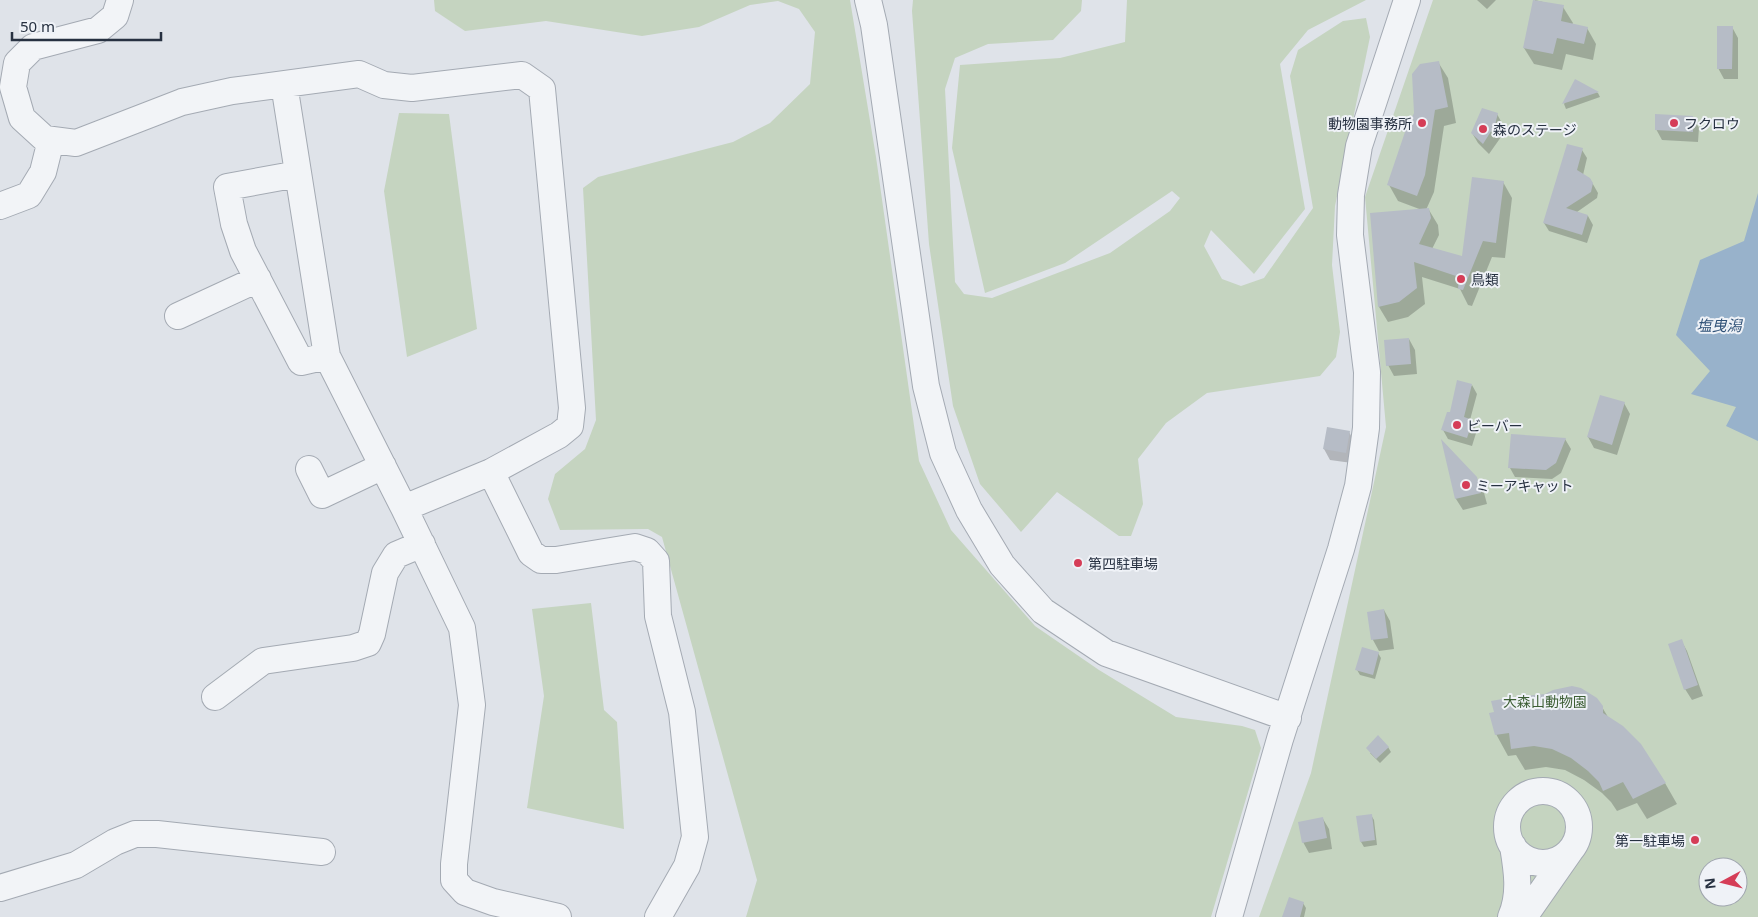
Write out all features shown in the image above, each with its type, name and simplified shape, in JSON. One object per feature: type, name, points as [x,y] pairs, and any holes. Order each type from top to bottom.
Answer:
[{"type":"street","points":[[120,0],[115,16],[98,30],[33,47],[17,63],[12,88],[22,118],[45,139],[76,142],[182,102],[232,91],[359,74],[384,85],[412,88],[522,75],[542,89],[572,408],[570,426],[559,435],[491,472],[404,508]]},
{"type":"street","points":[[868,0],[874,25],[926,386],[943,453],[969,510],[1002,565],[1043,611],[1106,653],[1288,718]]},
{"type":"street","points":[[1229,917],[1341,549],[1358,486],[1366,428],[1367,372],[1350,235],[1351,195],[1359,146],[1406,0]]},
{"type":"street","points":[[284,84],[327,356],[422,544],[462,628],[472,704],[454,864],[454,880],[465,892],[491,909],[558,917]]},
{"type":"street","points":[[0,206],[29,195],[43,172],[51,140]]},
{"type":"street","points":[[298,174],[227,187],[234,224],[243,251],[301,362],[327,356]]},
{"type":"street","points":[[178,316],[258,280]]},
{"type":"street","points":[[309,469],[322,495],[383,466]]},
{"type":"street","points":[[491,472],[531,553],[542,560],[556,560],[635,547],[647,551],[656,562],[658,616],[682,712],[695,837],[687,866],[658,917]]},
{"type":"street","points":[[216,697],[263,661],[354,648],[368,642],[372,634],[385,573],[396,555],[422,544]]},
{"type":"street","points":[[1511,917],[1514,910],[1518,877],[1513,846],[1508,833],[1508,821],[1512,810],[1520,800],[1530,794],[1541,791],[1553,793],[1564,798],[1573,807],[1579,829],[1576,840],[1570,850],[1524,917]]},
{"type":"street","points":[[0,888],[76,865],[114,842],[135,834],[157,834],[322,852]]},
{"type":"street","points":[[1513,846],[1518,853],[1528,860],[1539,863],[1561,858],[1570,850]]},
{"type":"green space","points":[[434,0],[850,0],[876,157],[919,461],[951,530],[1035,626],[1099,670],[1176,717],[1242,726],[1255,730],[1261,748],[1211,917],[746,917],[757,880],[662,537],[648,529],[560,530],[548,499],[555,474],[585,449],[596,420],[583,188],[598,177],[733,142],[770,123],[810,84],[815,32],[799,9],[778,1],[750,5],[699,27],[642,36],[546,21],[465,31],[435,11]]},
{"type":"green space","points":[[913,0],[1082,0],[1081,11],[1053,40],[988,44],[955,58],[945,89],[955,282],[964,294],[992,298],[1110,253],[1170,211],[1180,198],[1172,191],[1065,263],[985,293],[952,148],[960,65],[1060,58],[1125,42],[1127,0],[1366,0],[1308,30],[1280,64],[1305,209],[1254,274],[1211,230],[1204,246],[1222,279],[1241,286],[1264,278],[1313,208],[1290,76],[1298,50],[1343,21],[1366,18],[1370,37],[1335,206],[1332,265],[1340,332],[1336,357],[1320,376],[1207,393],[1166,423],[1138,459],[1143,504],[1131,536],[1119,536],[1057,492],[1021,532],[980,484],[953,406],[929,244],[912,11]]},
{"type":"green space","name":"大森山動物園","points":[[1433,0],[1758,0],[1758,917],[1259,917],[1311,773],[1386,427],[1365,197]]},
{"type":"green space","points":[[399,113],[449,114],[477,329],[407,357],[384,191]]},
{"type":"green space","points":[[591,603],[604,710],[617,722],[624,829],[527,808],[544,696],[532,609]]},
{"type":"water","name":"塩曳潟","points":[[1758,193],[1758,441],[1726,426],[1736,407],[1691,394],[1710,371],[1676,335],[1700,260],[1744,241]]},
{"type":"building","points":[[1533,0],[1564,5],[1561,21],[1588,27],[1584,44],[1557,38],[1553,54],[1523,48]]},
{"type":"building","points":[[1717,26],[1733,26],[1732,69],[1717,69]]},
{"type":"building","name":"動物園事務所","points":[[1439,61],[1448,107],[1435,110],[1425,175],[1417,196],[1387,185],[1405,132],[1414,113],[1412,74],[1420,64]]},
{"type":"building","points":[[1575,79],[1599,92],[1562,104]]},
{"type":"building","name":"森のステージ","points":[[1482,108],[1498,113],[1495,125],[1483,144],[1471,133]]},
{"type":"building","name":"フクロウ","points":[[1655,114],[1693,116],[1693,132],[1655,130]]},
{"type":"building","points":[[1567,144],[1583,148],[1577,170],[1590,178],[1593,183],[1591,192],[1566,208],[1588,215],[1582,235],[1543,223]]},
{"type":"building","points":[[1472,177],[1504,181],[1496,243],[1483,241],[1463,290],[1458,289],[1459,277],[1414,262],[1417,288],[1399,302],[1378,307],[1370,213],[1429,208],[1431,218],[1419,244],[1462,256]]},
{"type":"building","points":[[1409,338],[1411,364],[1386,366],[1384,340]]},
{"type":"building","points":[[1457,380],[1472,384],[1464,417],[1473,420],[1467,438],[1441,430],[1447,412],[1450,412]]},
{"type":"building","points":[[1600,395],[1625,402],[1612,445],[1587,437]]},
{"type":"building","points":[[1327,427],[1350,431],[1346,453],[1323,449]]},
{"type":"building","points":[[1511,434],[1566,438],[1556,463],[1546,470],[1508,468]]},
{"type":"building","name":"ミーアキャット","points":[[1441,439],[1477,477],[1481,493],[1455,499]]},
{"type":"building","points":[[1384,609],[1388,638],[1371,640],[1367,612]]},
{"type":"building","points":[[1682,639],[1698,685],[1684,690],[1668,644]]},
{"type":"building","points":[[1362,647],[1379,652],[1373,675],[1355,670]]},
{"type":"building","points":[[1572,686],[1581,688],[1597,698],[1603,706],[1603,713],[1623,726],[1641,744],[1666,783],[1633,799],[1623,782],[1603,791],[1599,782],[1571,758],[1552,749],[1534,746],[1511,749],[1509,733],[1495,735],[1489,713],[1494,712],[1491,701],[1545,694],[1553,690]]},
{"type":"building","points":[[1378,735],[1389,747],[1376,759],[1366,748]]},
{"type":"building","points":[[1372,814],[1375,840],[1360,842],[1356,816]]},
{"type":"building","points":[[1323,817],[1327,838],[1302,843],[1298,822]]},
{"type":"building","points":[[1289,897],[1304,902],[1300,917],[1282,917]]},
{"type":"place","name":"動物園事務所","points":[[1422,123]]},
{"type":"place","name":"フクロウ","points":[[1674,123]]},
{"type":"place","name":"森のステージ","points":[[1483,129]]},
{"type":"place","name":"鳥類","points":[[1461,279]]},
{"type":"place","name":"ビーバー","points":[[1457,425]]},
{"type":"place","name":"ミーアキャット","points":[[1466,485]]},
{"type":"place","name":"第四駐車場","points":[[1078,563]]},
{"type":"place","name":"第一駐車場","points":[[1695,840]]}]
